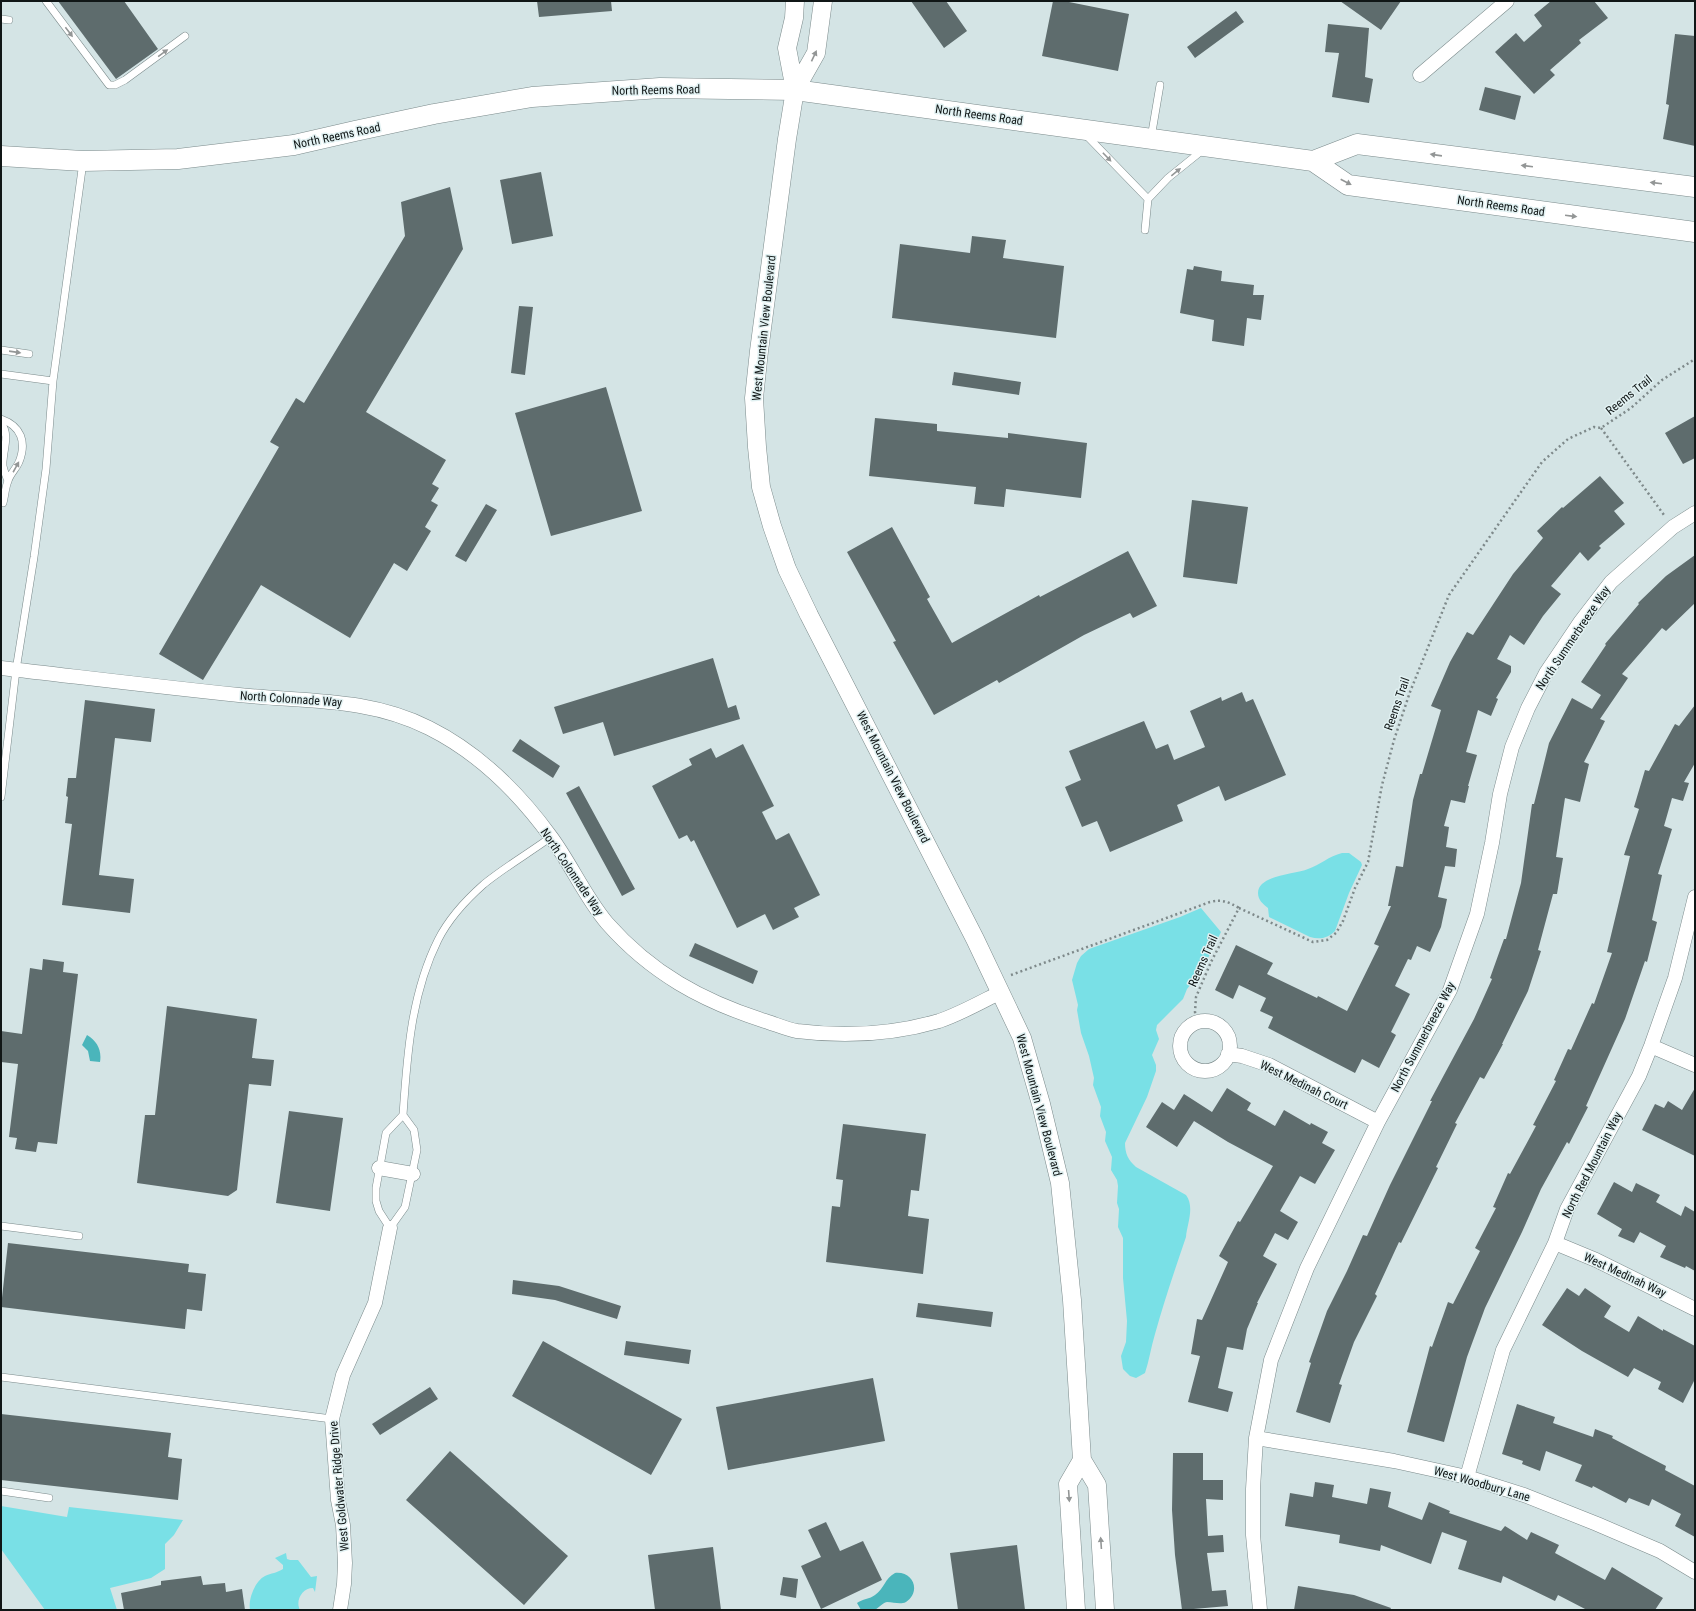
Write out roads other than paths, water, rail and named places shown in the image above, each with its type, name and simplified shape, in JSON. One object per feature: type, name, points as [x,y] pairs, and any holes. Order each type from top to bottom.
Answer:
[{"type":"main road","name":"North Reems Road","points":[[1,156],[83,161],[178,159],[287,146],[434,114],[532,97],[660,88],[795,90],[1313,161],[1348,185],[1695,232]]},
{"type":"main road","name":"North Reems Road","points":[[1313,161],[1357,144],[1695,187]]},
{"type":"street","name":"West Mountain View Boulevard","points":[[795,1],[794,18],[787,48],[795,90]]},
{"type":"street","name":"West Mountain View Boulevard","points":[[823,1],[816,53],[795,90],[786,140],[759,351],[754,398],[761,486],[772,526],[791,575],[998,987],[1022,1038],[1042,1104],[1060,1183],[1072,1300],[1082,1460],[1097,1485],[1105,1610]]},
{"type":"street","points":[[1420,75],[1508,1]]},
{"type":"street","name":"North Summerbreeze Way","points":[[1260,1610],[1253,1535],[1253,1489],[1256,1438],[1272,1360],[1307,1268],[1378,1122],[1450,990],[1477,914],[1492,843],[1500,794],[1512,747],[1528,708],[1546,673],[1581,621],[1611,582],[1673,527],[1695,513]]},
{"type":"street","name":"North Colonnade Way","points":[[1,668],[243,696],[350,703],[389,712],[428,727],[467,751],[515,794],[551,837],[606,922],[634,950],[662,974],[696,994],[733,1011],[795,1031],[869,1033],[900,1029],[940,1020],[998,987]]},
{"type":"street","name":"North Red Mountain Way","points":[[1467,1477],[1503,1350],[1555,1243],[1567,1209],[1639,1076],[1651,1046],[1675,978],[1695,896]]},
{"type":"street","points":[[1205,1021],[1220,1026],[1225,1032],[1230,1047],[1228,1054],[1224,1062],[1218,1067],[1202,1071],[1187,1064],[1182,1057],[1180,1049],[1181,1040],[1184,1033],[1190,1026],[1205,1021]]},
{"type":"street","points":[[1651,1046],[1695,1065]]},
{"type":"street","name":"West Medinah Court","points":[[1228,1054],[1242,1056],[1269,1065],[1378,1122]]},
{"type":"street","points":[[379,1168],[412,1174]]},
{"type":"street","name":"West Goldwater Ridge Drive","points":[[340,1610],[344,1584],[345,1563],[343,1525],[338,1500],[332,1419],[343,1375],[375,1303],[390,1228]]},
{"type":"street","name":"West Medinah Way","points":[[1555,1243],[1596,1260],[1695,1309]]},
{"type":"street","name":"West Woodbury Lane","points":[[1256,1438],[1394,1461],[1467,1477],[1524,1495],[1597,1524],[1660,1551],[1695,1572]]},
{"type":"street","points":[[1076,1610],[1068,1484],[1082,1460]]},
{"type":"lane","points":[[46,1],[109,84],[114,85],[125,80],[186,36]]},
{"type":"lane","points":[[1,19],[9,20]]},
{"type":"lane","points":[[1151,138],[1160,85]]},
{"type":"lane","points":[[1080,129],[1148,199]]},
{"type":"lane","points":[[1146,230],[1148,199],[1168,178],[1208,147]]},
{"type":"lane","points":[[1,797],[16,670],[46,469],[53,381],[83,161]]},
{"type":"lane","points":[[1,350],[29,354]]},
{"type":"lane","points":[[1,374],[53,381]]},
{"type":"lane","points":[[1,419],[12,423],[15,426],[19,431],[22,441],[19,462],[8,481],[3,503]]},
{"type":"lane","points":[[1,423],[6,430],[4,466],[8,481]]},
{"type":"lane","points":[[403,1115],[414,1130],[418,1150],[405,1207],[390,1228],[379,1211],[375,1196],[379,1168],[386,1133],[403,1115],[408,1045],[423,977],[438,939],[463,906],[484,884],[551,837]]},
{"type":"lane","points":[[1,1226],[79,1236]]},
{"type":"lane","points":[[1,1377],[332,1419]]},
{"type":"lane","points":[[1,1491],[49,1498]]}]
